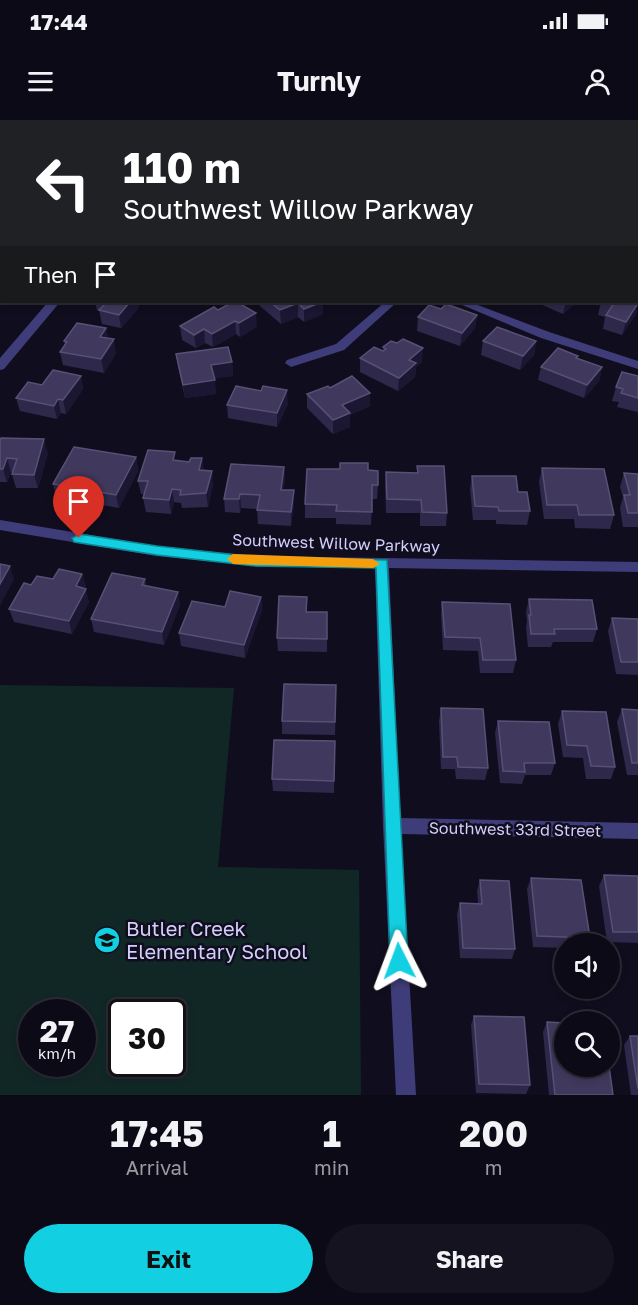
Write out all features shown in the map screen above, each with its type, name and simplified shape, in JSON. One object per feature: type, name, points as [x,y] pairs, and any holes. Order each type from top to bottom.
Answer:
[{"type":"street","points":[[0,366],[53,303]]},
{"type":"street","points":[[291,363],[340,347],[390,303]]},
{"type":"street","points":[[464,303],[545,335],[638,365]]},
{"type":"street","name":"Southwest Willow Parkway","points":[[0,525],[157,550],[255,561],[638,567]]},
{"type":"street","points":[[382,564],[392,826],[406,1095]]},
{"type":"street","name":"Southwest 33rd Street","points":[[392,826],[638,831]]},
{"type":"green space","name":"Butler Creek Elementary School","points":[[0,685],[234,688],[218,867],[359,870],[361,1095],[0,1095]]},
{"type":"building","points":[[106,303],[129,303],[119,315],[99,310]]},
{"type":"building","points":[[231,303],[239,303],[256,313],[239,323],[235,321],[212,334],[204,329],[194,335],[180,326],[214,307],[218,310]]},
{"type":"building","points":[[271,303],[298,303],[280,310]]},
{"type":"building","points":[[298,303],[319,303],[304,309]]},
{"type":"building","points":[[605,303],[638,303],[626,322],[606,315],[613,305]]},
{"type":"building","points":[[446,304],[477,315],[462,333],[418,317],[429,305],[441,309]]},
{"type":"building","points":[[77,323],[106,328],[100,337],[114,339],[101,359],[60,352],[67,342],[64,341]]},
{"type":"building","points":[[497,327],[536,341],[523,356],[483,341]]},
{"type":"building","points":[[403,339],[423,348],[409,360],[416,363],[399,378],[360,358],[374,347],[383,351],[386,349],[383,347],[391,341],[397,343]]},
{"type":"building","points":[[228,347],[232,362],[211,365],[215,380],[183,385],[176,354]]},
{"type":"building","points":[[558,348],[578,356],[576,358],[602,367],[587,385],[541,367]]},
{"type":"building","points":[[53,370],[81,376],[63,400],[58,399],[54,406],[16,398],[28,382],[42,385]]},
{"type":"building","points":[[622,372],[638,376],[638,398],[621,393],[623,389],[616,387]]},
{"type":"building","points":[[352,376],[370,393],[342,405],[350,413],[333,420],[307,394],[328,386],[330,388]]},
{"type":"building","points":[[236,386],[261,391],[263,386],[287,390],[277,413],[227,405]]},
{"type":"building","points":[[1,438],[44,439],[34,475],[12,474],[17,459],[7,458],[3,469],[0,469]]},
{"type":"building","points":[[74,447],[136,457],[116,495],[53,484]]},
{"type":"building","points":[[148,450],[175,452],[173,460],[189,462],[191,458],[202,458],[199,470],[212,471],[206,493],[180,495],[181,490],[172,489],[169,500],[143,498],[148,481],[138,481]]},
{"type":"building","points":[[340,463],[368,463],[368,470],[378,471],[378,485],[372,485],[372,512],[336,511],[337,505],[305,504],[307,469],[340,469]]},
{"type":"building","points":[[231,464],[284,467],[281,490],[294,490],[291,512],[257,510],[260,495],[240,494],[239,499],[224,499]]},
{"type":"building","points":[[417,466],[444,466],[447,513],[422,512],[421,500],[387,499],[386,472],[418,473]]},
{"type":"building","points":[[542,468],[604,469],[614,515],[579,515],[577,505],[547,505]]},
{"type":"building","points":[[624,473],[638,474],[638,513],[628,513],[624,495],[630,495]]},
{"type":"building","points":[[472,476],[516,476],[518,492],[527,492],[530,511],[499,511],[498,507],[475,506]]},
{"type":"building","points":[[0,564],[10,566],[0,584]]},
{"type":"building","points":[[59,569],[82,574],[76,586],[86,589],[69,621],[9,609],[24,583],[31,585],[37,576],[53,579]]},
{"type":"building","points":[[112,573],[145,579],[142,585],[178,592],[162,632],[91,619]]},
{"type":"building","points":[[230,591],[261,597],[244,645],[179,633],[192,601],[225,607]]},
{"type":"building","points":[[279,596],[307,597],[306,612],[327,612],[327,639],[277,638]]},
{"type":"building","points":[[529,599],[592,600],[597,629],[554,629],[555,634],[531,634]]},
{"type":"building","points":[[442,602],[510,604],[516,660],[483,660],[480,638],[445,637]]},
{"type":"building","points":[[612,618],[638,619],[638,662],[621,662]]},
{"type":"building","points":[[284,684],[336,685],[335,722],[282,721]]},
{"type":"building","points":[[441,708],[483,709],[488,768],[458,767],[457,757],[443,757]]},
{"type":"building","points":[[622,709],[638,710],[638,763],[632,763]]},
{"type":"building","points":[[562,711],[606,712],[615,767],[591,766],[587,746],[567,745]]},
{"type":"building","points":[[498,721],[549,722],[555,763],[524,763],[525,772],[503,771]]},
{"type":"building","points":[[274,740],[335,741],[334,781],[272,779]]},
{"type":"building","points":[[604,875],[638,876],[638,932],[613,932]]},
{"type":"building","points":[[531,878],[581,880],[589,933],[554,933],[554,937],[537,936]]},
{"type":"building","points":[[480,880],[509,881],[515,949],[463,948],[460,903],[482,904]]},
{"type":"building","points":[[474,1016],[524,1017],[530,1085],[479,1084]]},
{"type":"building","points":[[547,1022],[554,1022],[554,1077],[611,1077],[613,1095],[555,1095]]},
{"type":"building","points":[[630,1036],[638,1036],[638,1089]]},
{"type":"slow traffic","points":[[233,559],[373,564]]},
{"type":"place","name":"Butler Creek Elementary School","points":[[107,940]]},
{"type":"route","points":[[79,538],[255,561],[382,564],[399,961]]}]
